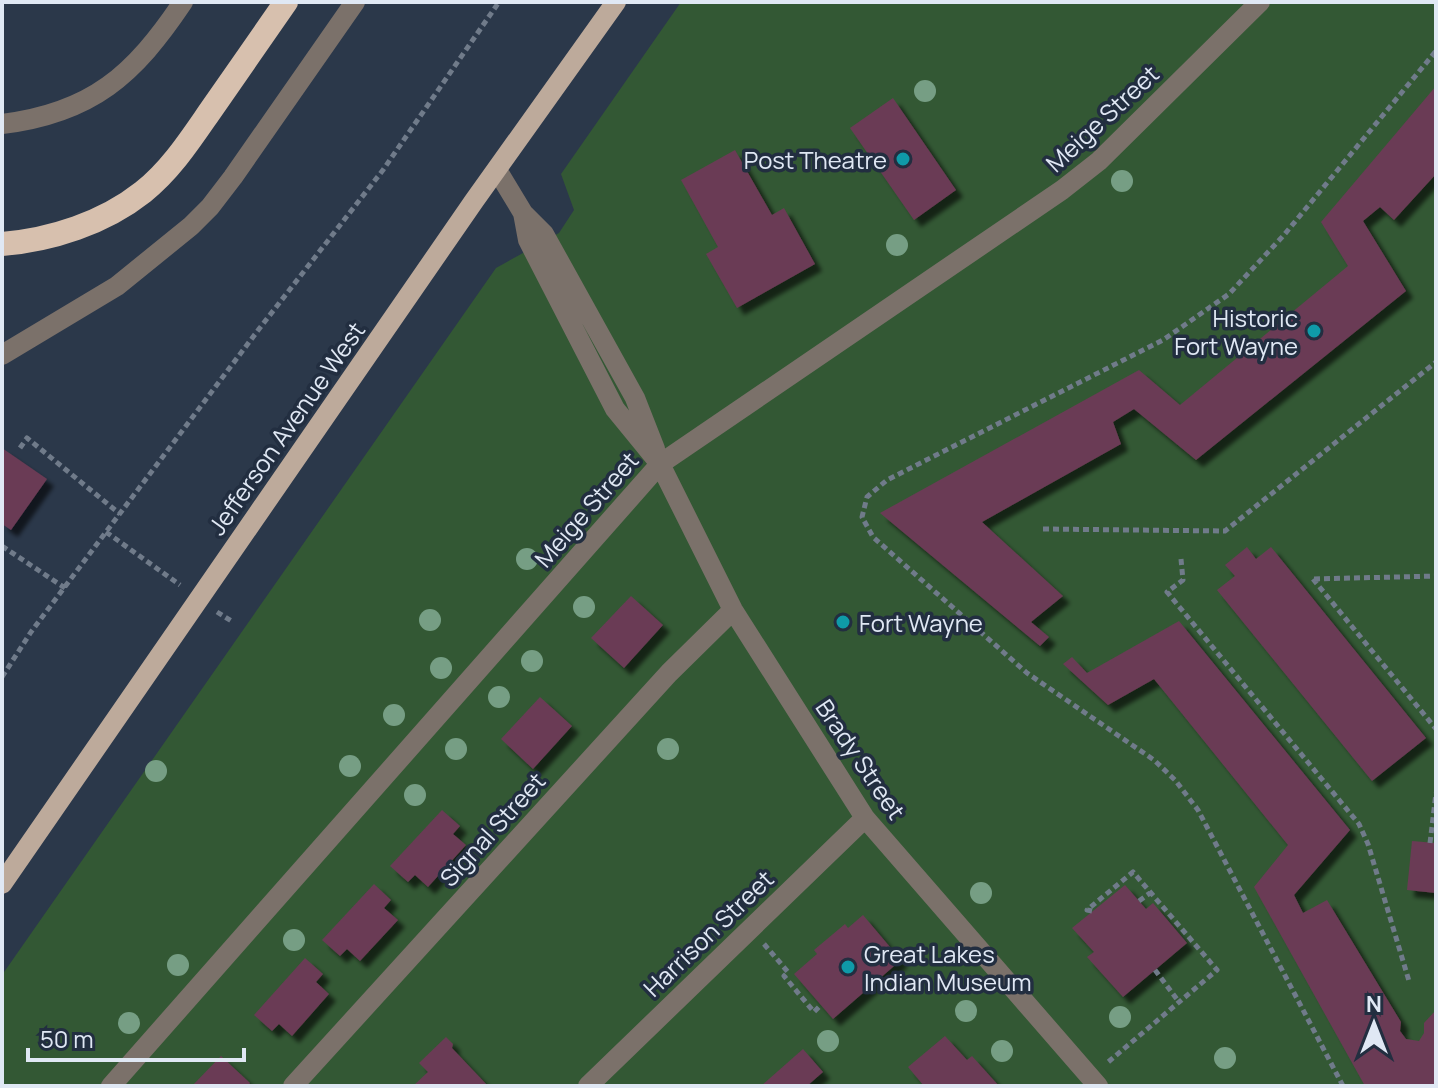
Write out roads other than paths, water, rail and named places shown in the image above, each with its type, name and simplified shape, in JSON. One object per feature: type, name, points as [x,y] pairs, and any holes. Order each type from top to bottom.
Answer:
[{"type":"highway","points":[[2,244],[49,235],[91,222],[142,192],[171,164],[190,139],[286,2]]},
{"type":"main road","name":"Jefferson Avenue West","points":[[2,884],[616,2]]},
{"type":"street","points":[[2,124],[29,121],[56,113],[111,87],[151,45],[183,2]]},
{"type":"street","points":[[2,355],[117,286],[191,226],[233,177],[355,2]]},
{"type":"street","name":"Meige Street","points":[[111,1086],[660,464],[1062,190],[1099,161],[1260,2]]},
{"type":"street","name":"Brady Street","points":[[497,170],[523,213],[528,240],[615,409],[660,464],[733,610],[865,818],[1098,1086]]},
{"type":"street","name":"Signal Street","points":[[293,1086],[669,673],[733,610]]},
{"type":"street","name":"Harrison Street","points":[[588,1086],[865,818]]},
{"type":"place","name":"Post Theatre","points":[[903,159]]},
{"type":"place","name":"Historic Fort Wayne","points":[[1314,331]]},
{"type":"place","name":"Fort Wayne","points":[[843,622]]},
{"type":"place","name":"Great Lakes Indian Museum","points":[[848,967]]}]
